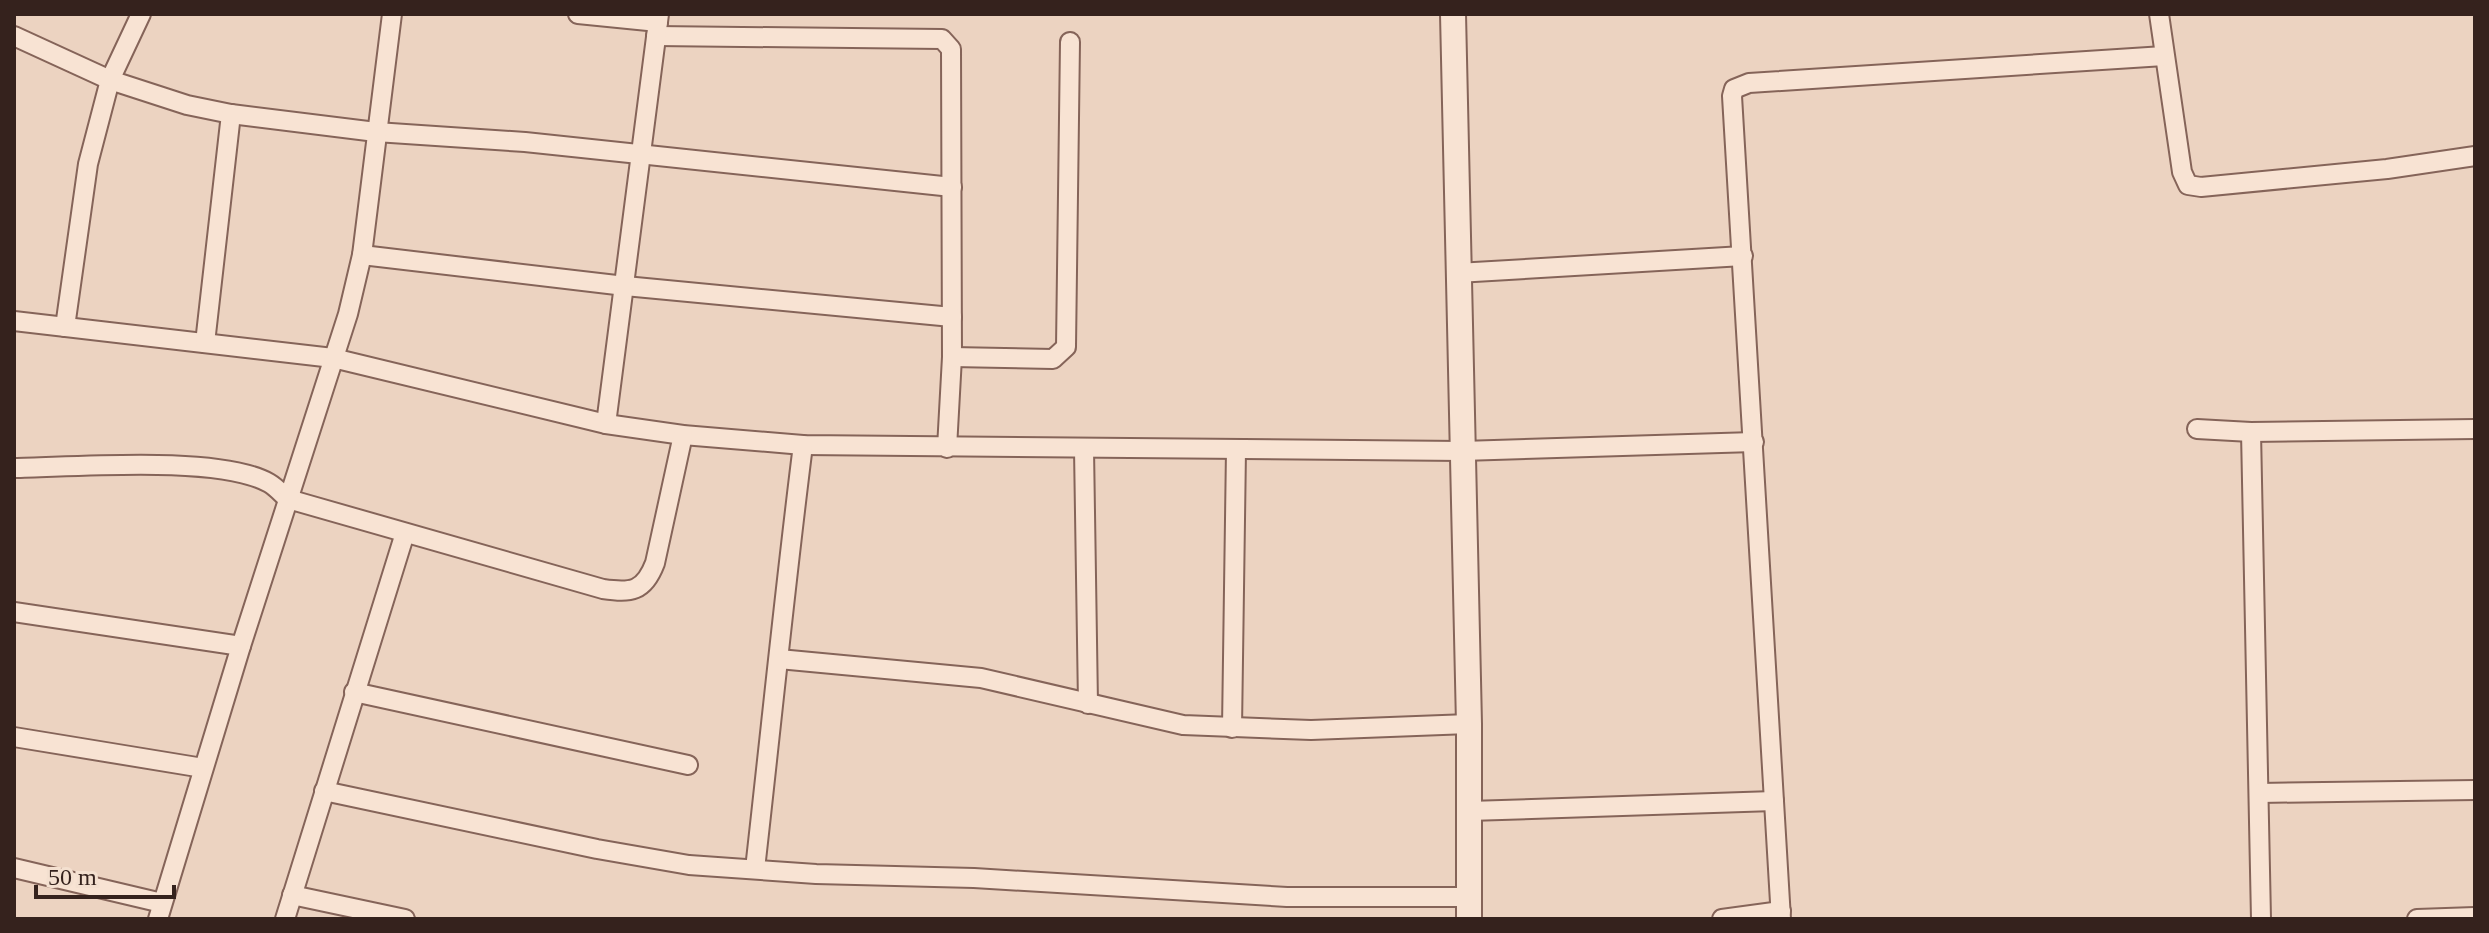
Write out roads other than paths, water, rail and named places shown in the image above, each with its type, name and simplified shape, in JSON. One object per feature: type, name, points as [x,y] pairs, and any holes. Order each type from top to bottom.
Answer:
[{"type":"street","points":[[65,327],[84,186],[110,80],[141,14]]},
{"type":"street","points":[[14,868],[160,911],[348,314],[362,255],[392,14]]},
{"type":"street","points":[[578,14],[657,24],[942,39],[948,42],[951,49],[952,357],[947,448]]},
{"type":"street","points":[[324,791],[597,849],[689,865],[974,878],[1469,908],[1469,724],[1453,14]]},
{"type":"street","points":[[2159,14],[2182,172],[2184,181],[2192,187],[2387,169],[2475,156]]},
{"type":"street","points":[[606,424],[657,24]]},
{"type":"street","points":[[14,36],[110,80],[187,105],[231,114],[376,132],[642,153],[952,187]]},
{"type":"street","points":[[952,357],[1053,359],[1066,347],[1070,42]]},
{"type":"street","points":[[1722,919],[1781,915],[1734,89],[1740,85],[2164,56]]},
{"type":"street","points":[[205,343],[231,114]]},
{"type":"street","points":[[362,255],[625,286],[952,317]]},
{"type":"street","points":[[1457,273],[1743,256]]},
{"type":"street","points":[[14,321],[333,358],[606,424],[683,435],[803,445],[1462,451],[1754,442]]},
{"type":"street","points":[[2197,429],[2251,432],[2475,429]]},
{"type":"street","points":[[2251,432],[2261,919]]},
{"type":"street","points":[[14,468],[178,466],[233,471],[269,483],[288,499],[603,589],[625,592],[641,586],[651,574],[683,435]]},
{"type":"street","points":[[755,869],[803,445]]},
{"type":"street","points":[[1084,449],[1088,704]]},
{"type":"street","points":[[1232,728],[1236,450]]},
{"type":"street","points":[[285,919],[405,533]]},
{"type":"street","points":[[14,612],[241,646]]},
{"type":"street","points":[[779,659],[981,678],[1183,725],[1311,730],[1469,724]]},
{"type":"street","points":[[354,692],[688,765]]},
{"type":"street","points":[[14,737],[203,768]]},
{"type":"street","points":[[2259,793],[2475,790]]},
{"type":"street","points":[[1469,811],[1774,801]]},
{"type":"street","points":[[292,895],[405,919]]},
{"type":"street","points":[[2417,919],[2475,917]]}]
